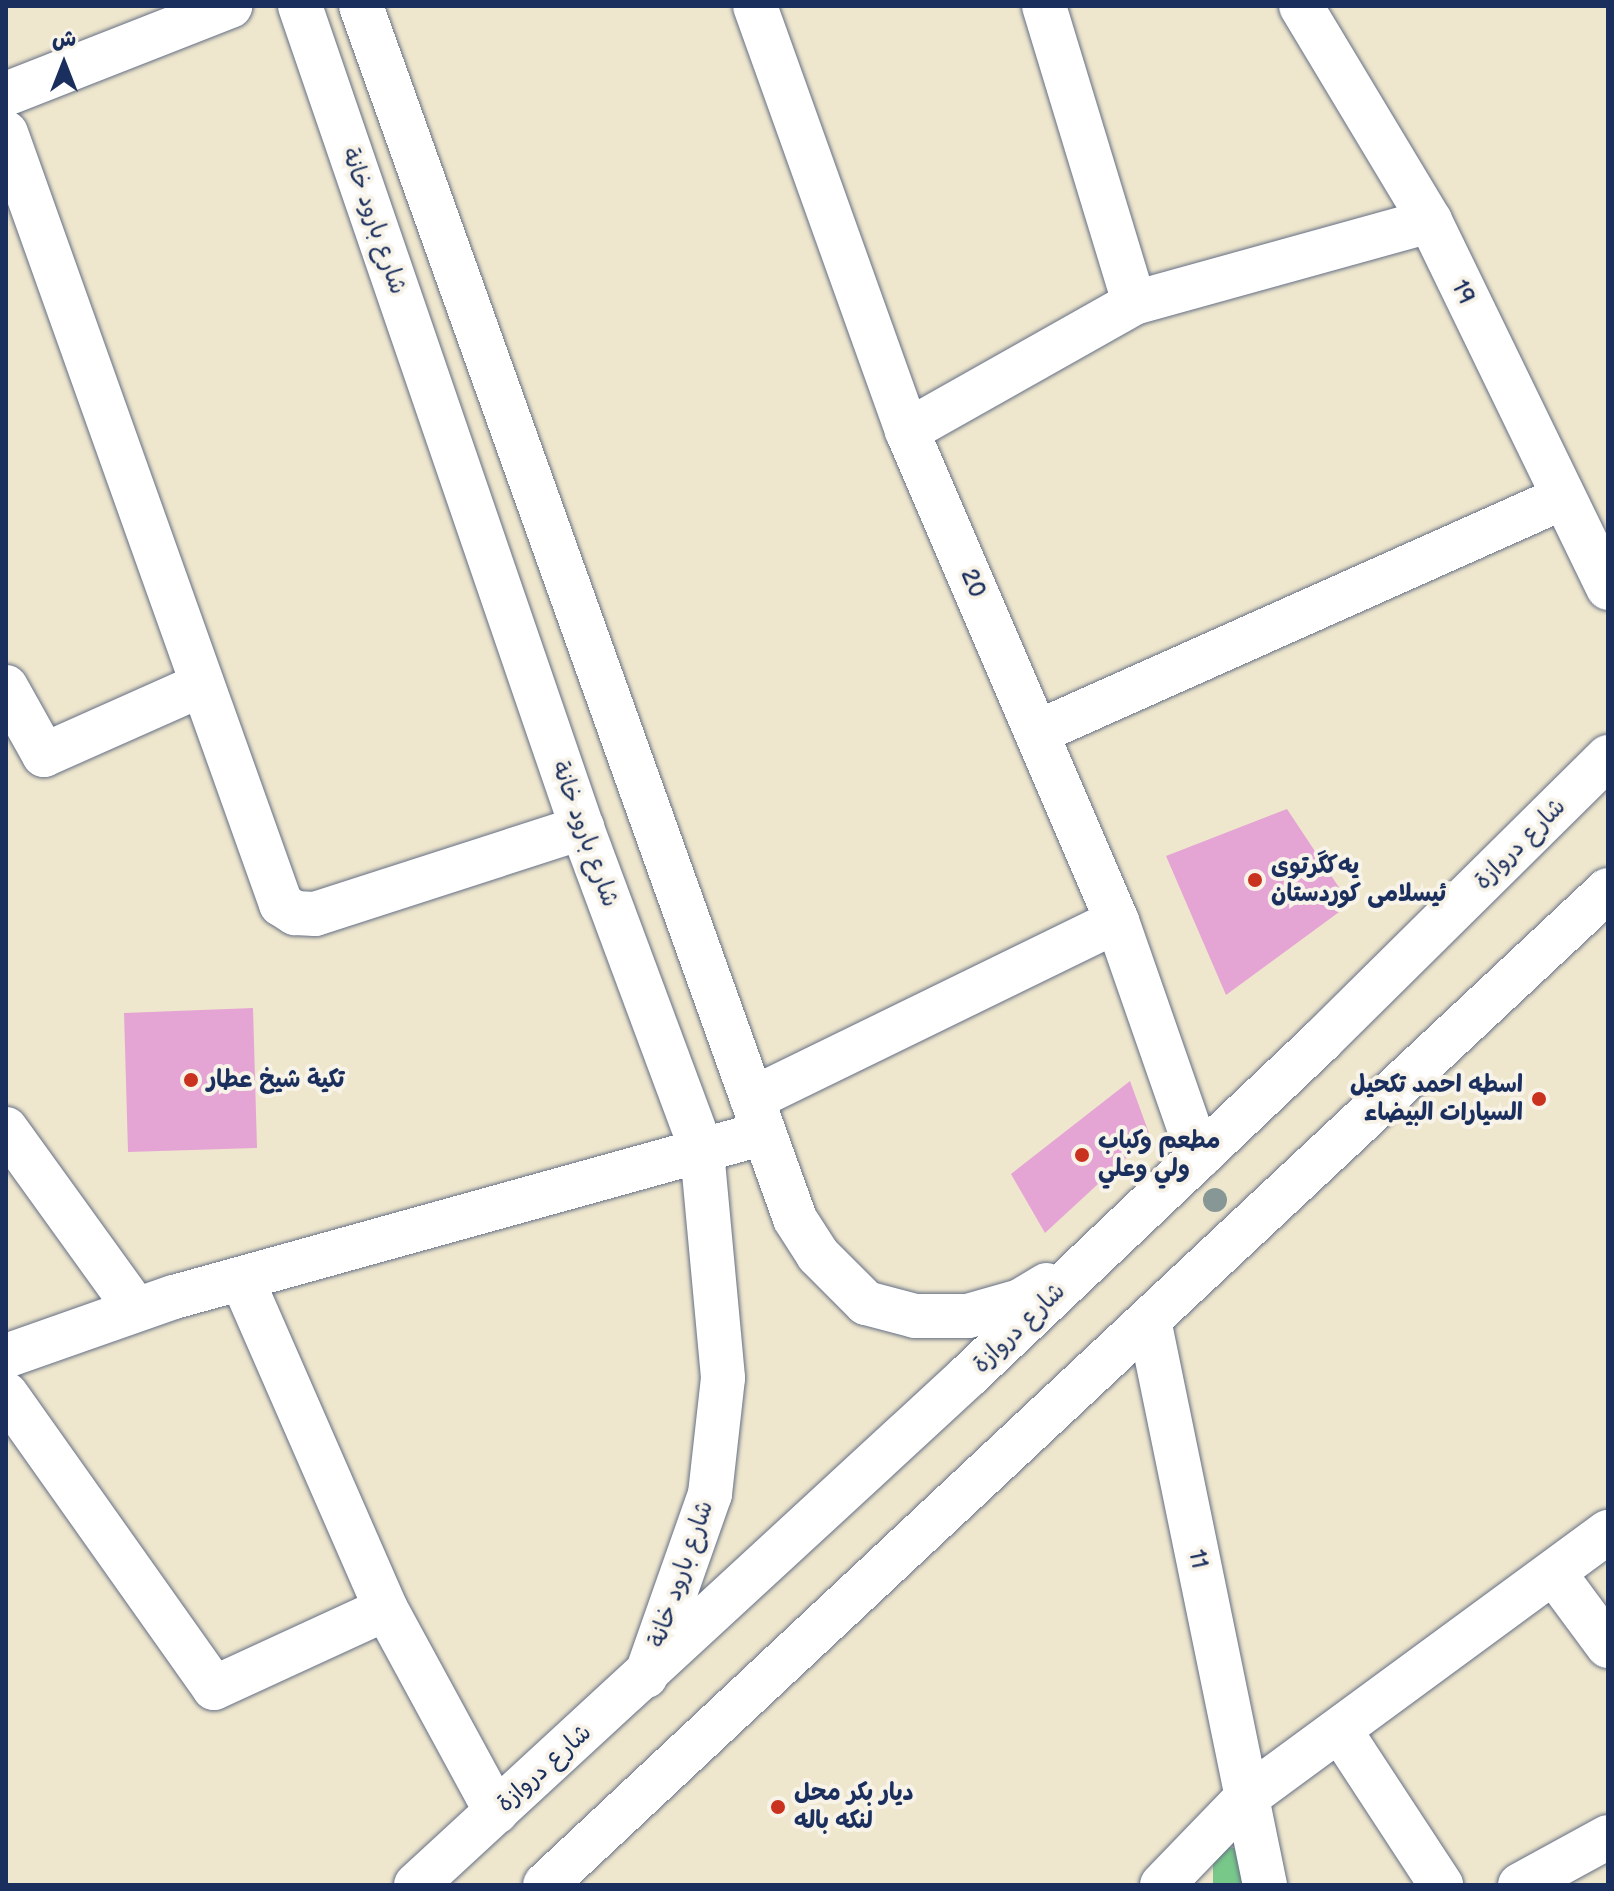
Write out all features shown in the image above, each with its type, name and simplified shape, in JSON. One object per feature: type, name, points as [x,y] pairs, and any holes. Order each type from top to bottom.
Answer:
[{"type":"street","points":[[6,94],[230,6]]},
{"type":"street","name":"شارع بارود خانة","points":[[300,6],[582,828],[702,1151],[723,1378],[714,1465],[710,1494],[646,1676]]},
{"type":"street","points":[[361,6],[795,1219],[818,1255],[866,1303],[915,1316],[968,1316],[1020,1301],[1085,1265]]},
{"type":"street","name":"20","points":[[755,6],[907,431],[1117,921],[1199,1157]]},
{"type":"street","points":[[1044,6],[1134,303]]},
{"type":"street","name":"19","points":[[1301,6],[1430,221],[1608,588]]},
{"type":"street","points":[[6,133],[199,686],[281,904],[295,913],[315,914],[582,828]]},
{"type":"street","points":[[907,431],[1134,303],[1430,221]]},
{"type":"street","points":[[1038,732],[1562,498]]},
{"type":"street","points":[[6,687],[44,755],[199,686]]},
{"type":"street","name":"شارع دروازة","points":[[416,1885],[646,1676],[1085,1265],[1608,757]]},
{"type":"street","points":[[545,1885],[1608,890]]},
{"type":"street","points":[[6,1356],[136,1309],[702,1151],[758,1116],[1117,921]]},
{"type":"street","points":[[6,1129],[136,1309]]},
{"type":"street","points":[[242,1280],[386,1609],[496,1812]]},
{"type":"street","name":"11","points":[[1149,1320],[1265,1885]]},
{"type":"street","points":[[6,1394],[214,1688],[386,1609]]},
{"type":"street","points":[[1162,1885],[1247,1797],[1341,1732],[1608,1532]]},
{"type":"street","points":[[1554,1573],[1608,1646]]},
{"type":"street","points":[[1341,1732],[1441,1885]]},
{"type":"street","points":[[1520,1885],[1608,1837]]},
{"type":"green space","points":[[1228,1846],[1241,1851],[1251,1885],[1213,1885],[1213,1858]]},
{"type":"building","name":"یەکگرتوی ئیسلامی کوردستان","points":[[1287,809],[1350,904],[1226,995],[1166,856]]},
{"type":"building","name":"تكية شيخ عطار","points":[[253,1008],[257,1148],[128,1152],[124,1013]]},
{"type":"building","name":"مطعم وكباب ولي وعلي","points":[[1130,1081],[1150,1136],[1045,1233],[1011,1174]]},
{"type":"place","name":"یەکگرتوی ئیسلامی کوردستان","points":[[1255,880]]},
{"type":"place","name":"تكية شيخ عطار","points":[[191,1080]]},
{"type":"place","name":"اسطه احمد تكحيل السيارات البيضاء","points":[[1539,1099]]},
{"type":"place","name":"مطعم وكباب ولي وعلي","points":[[1082,1155]]},
{"type":"place","name":"ديار بكر محل لنكه باله","points":[[778,1807]]}]
